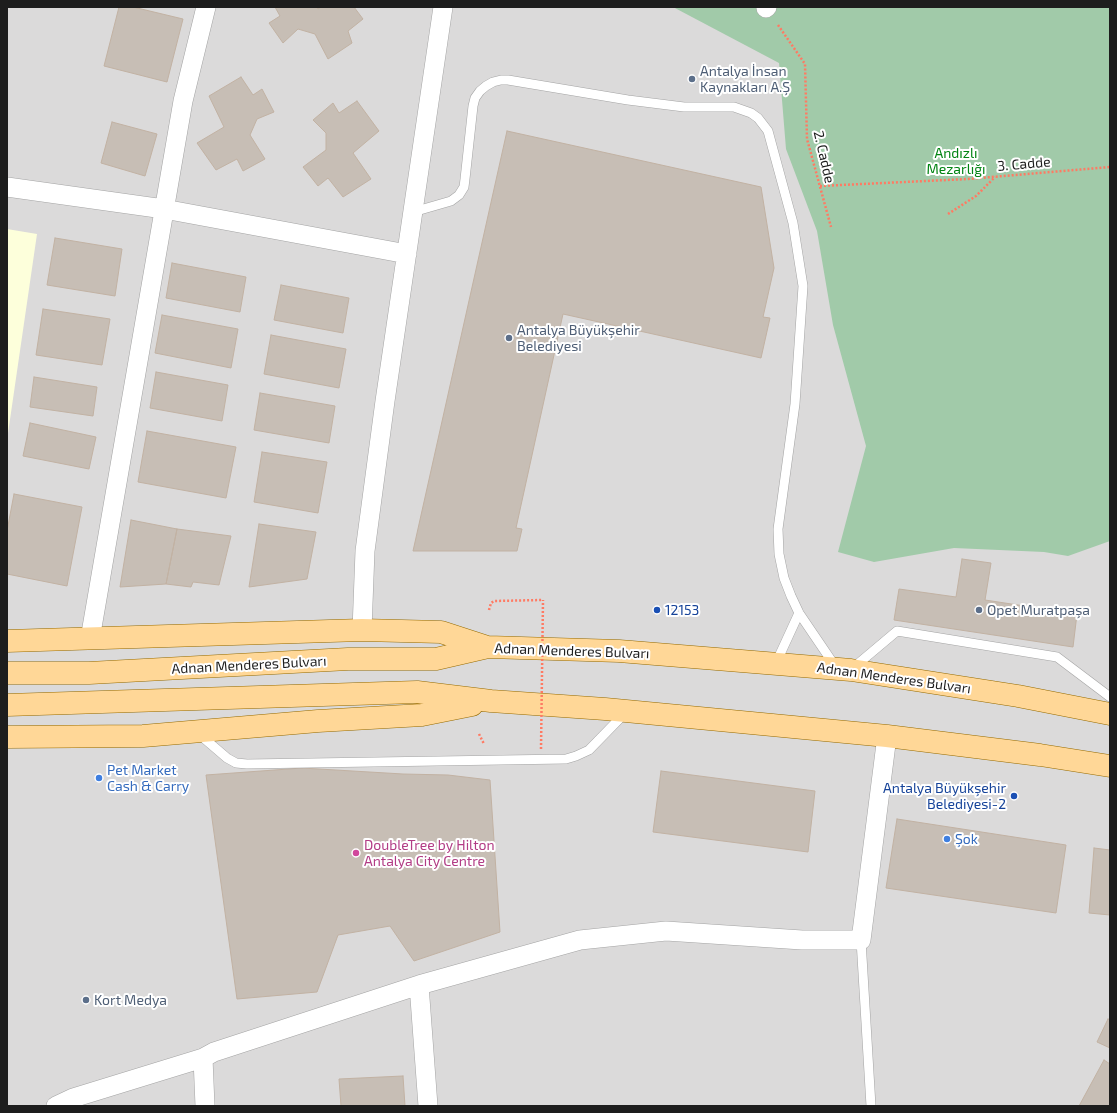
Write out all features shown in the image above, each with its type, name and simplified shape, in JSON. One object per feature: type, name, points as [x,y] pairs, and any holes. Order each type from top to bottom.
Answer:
[{"type":"main road","points":[[7,641],[362,630],[441,632],[488,647]]},
{"type":"main road","name":"Adnan Menderes Bulvarı","points":[[7,673],[89,674],[348,659],[436,659],[488,647],[619,651],[844,669],[1018,696],[1110,714]]},
{"type":"main road","points":[[7,705],[416,692],[491,701],[627,711],[887,736],[1040,755],[1110,766]]},
{"type":"main road","points":[[7,737],[143,736],[197,732],[318,720],[422,715],[491,701]]},
{"type":"street","points":[[90,639],[183,101],[206,7]]},
{"type":"street","points":[[362,630],[365,551],[385,401],[443,7]]},
{"type":"street","points":[[7,187],[164,209],[407,254]]},
{"type":"street","points":[[56,1106],[73,1098],[203,1058],[214,1052],[419,985],[580,940],[666,931],[802,940],[861,940],[887,736]]},
{"type":"street","points":[[419,985],[428,1106]]},
{"type":"street","points":[[203,1058],[205,1106]]},
{"type":"lane","points":[[413,212],[451,201],[459,195],[464,188],[475,98],[486,86],[500,80],[508,80],[628,100],[684,107],[734,107],[743,109],[758,118],[768,131],[793,223],[803,286],[794,404],[778,529],[779,554],[784,578],[799,613],[844,669],[897,631],[1057,656],[1110,698]]},
{"type":"lane","points":[[776,664],[799,613]]},
{"type":"lane","points":[[197,732],[227,758],[236,763],[247,764],[566,759],[589,750],[627,711]]},
{"type":"lane","points":[[861,940],[871,1106]]},
{"type":"path","name":"2. Cadde","points":[[767,8],[805,64],[808,139],[831,227]]},
{"type":"path","name":"3. Cadde","points":[[820,186],[996,176],[1110,167]]},
{"type":"path","points":[[948,214],[976,196],[996,176]]},
{"type":"path","points":[[489,610],[491,603],[494,601],[543,600],[541,749]]},
{"type":"path","points":[[479,734],[484,744],[489,745]]},
{"type":"shaded area","points":[[7,7],[1110,7],[1110,1106],[7,1106]]},
{"type":"shaded area","points":[[7,229],[37,234],[7,440]]},
{"type":"green space","name":"Andızlı Mezarlığı","points":[[673,7],[1110,7],[1110,541],[1068,556],[1044,552],[954,548],[874,562],[838,552],[866,446],[833,325],[817,231],[786,149],[779,63]]},
{"type":"building","points":[[119,7],[133,7],[183,19],[167,82],[104,66]]},
{"type":"building","points":[[275,7],[317,7],[318,9],[321,7],[354,7],[363,19],[348,31],[352,43],[328,59],[315,34],[298,29],[283,43],[269,23],[280,16]]},
{"type":"building","points":[[241,77],[253,95],[262,89],[274,112],[257,119],[250,135],[265,159],[243,171],[237,159],[216,170],[197,143],[224,127],[209,96]]},
{"type":"building","points":[[357,101],[379,131],[353,153],[371,179],[343,197],[328,178],[318,186],[303,167],[326,150],[326,133],[313,120],[333,103],[339,113]]},
{"type":"building","points":[[112,122],[157,134],[145,176],[101,163]]},
{"type":"building","name":"Antalya Büyükşehir Belediyesi","points":[[507,131],[761,187],[774,268],[763,317],[770,318],[761,358],[563,314],[516,528],[522,529],[517,551],[413,551]]},
{"type":"building","points":[[55,238],[122,249],[115,296],[47,285]]},
{"type":"building","points":[[172,263],[246,277],[240,312],[166,298]]},
{"type":"building","points":[[281,285],[349,298],[343,333],[274,320]]},
{"type":"building","points":[[43,309],[110,319],[102,365],[36,355]]},
{"type":"building","points":[[162,315],[238,329],[231,368],[155,353]]},
{"type":"building","points":[[271,335],[346,349],[339,388],[264,374]]},
{"type":"building","points":[[156,372],[228,385],[222,421],[150,408]]},
{"type":"building","points":[[34,377],[97,387],[93,416],[30,407]]},
{"type":"building","points":[[260,393],[335,406],[329,443],[254,430]]},
{"type":"building","points":[[30,423],[96,437],[89,469],[23,456]]},
{"type":"building","points":[[147,431],[236,447],[226,498],[138,482]]},
{"type":"building","points":[[262,452],[327,462],[318,513],[254,502]]},
{"type":"building","points":[[14,494],[82,507],[67,586],[7,574],[7,531]]},
{"type":"building","points":[[131,520],[177,529],[166,584],[120,587]]},
{"type":"building","points":[[259,524],[316,532],[307,579],[249,587]]},
{"type":"building","points":[[177,529],[231,536],[219,585],[193,582],[191,587],[166,584]]},
{"type":"building","points":[[962,559],[991,563],[985,600],[1077,614],[1073,647],[894,620],[899,589],[956,597]]},
{"type":"building","name":"DoubleTree by Hilton Antalya City Centre","points":[[302,768],[448,775],[490,780],[500,932],[414,961],[390,926],[338,935],[317,992],[237,999],[206,775]]},
{"type":"building","points":[[661,771],[815,791],[808,852],[653,832]]},
{"type":"building","points":[[897,819],[1066,845],[1056,913],[886,888]]},
{"type":"building","points":[[1094,848],[1110,850],[1110,915],[1089,913]]},
{"type":"building","points":[[1108,1019],[1110,1020],[1110,1048],[1097,1042]]},
{"type":"building","points":[[1104,1060],[1110,1064],[1110,1106],[1079,1106]]},
{"type":"building","points":[[403,1076],[405,1106],[341,1106],[339,1079]]},
{"type":"place","name":"Antalya İnsan Kaynakları A.Ş","points":[[692,79]]},
{"type":"place","name":"Antalya Büyükşehir Belediyesi","points":[[509,338]]},
{"type":"place","name":"12153","points":[[657,610]]},
{"type":"place","name":"Opet Muratpaşa","points":[[979,610]]},
{"type":"place","name":"Pet Market Cash & Carry","points":[[99,778]]},
{"type":"place","name":"Antalya Büyükşehir Belediyesi-2","points":[[1014,796]]},
{"type":"place","name":"Şok","points":[[947,839]]},
{"type":"place","name":"DoubleTree by Hilton Antalya City Centre","points":[[356,853]]},
{"type":"place","name":"Kort Medya","points":[[86,1000]]}]
